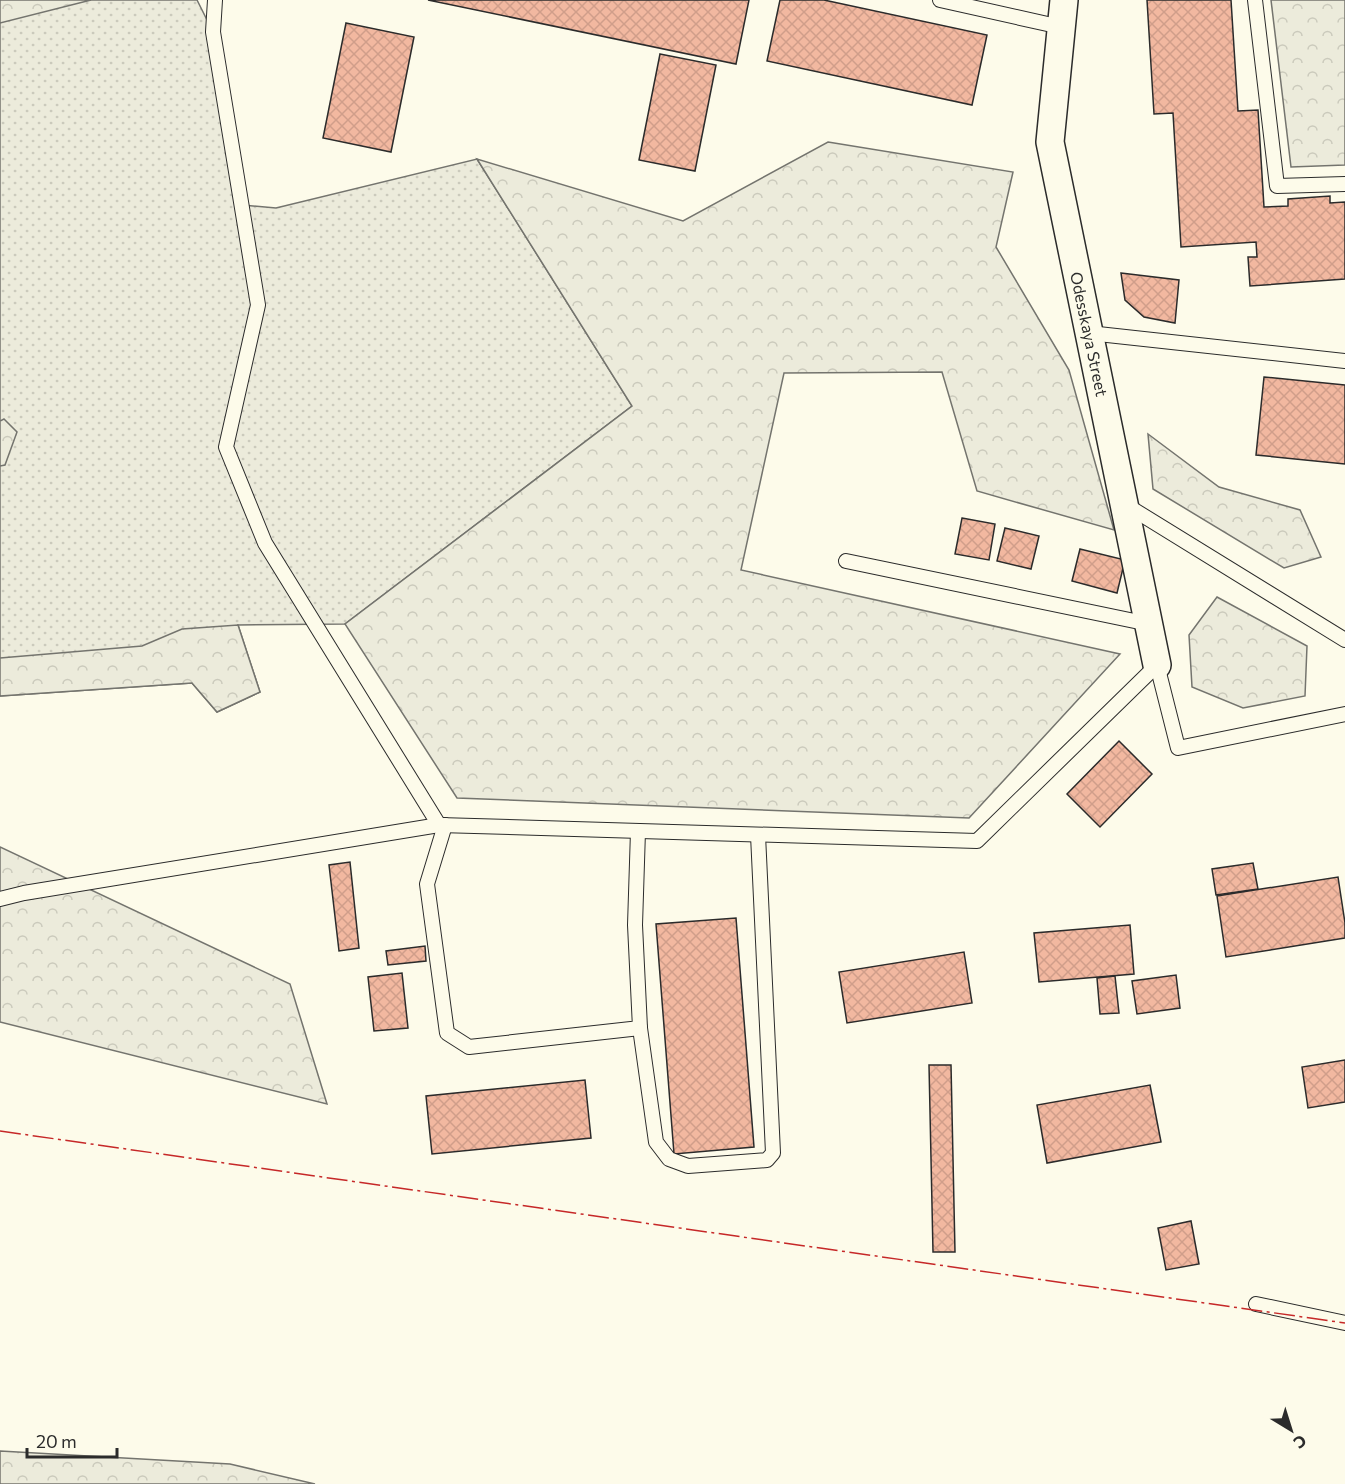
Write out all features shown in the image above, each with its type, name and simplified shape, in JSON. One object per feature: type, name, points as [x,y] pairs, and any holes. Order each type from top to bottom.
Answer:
[{"type":"street","name":"Odesskaya Street","points":[[1064,0],[1050,142],[1157,665]]},
{"type":"lane","points":[[214,0],[213,32],[258,305],[226,447],[265,543],[442,825],[427,884],[447,1033],[469,1047],[640,1028]]},
{"type":"lane","points":[[940,0],[1061,27]]},
{"type":"lane","points":[[1255,0],[1278,186],[1345,184]]},
{"type":"lane","points":[[1089,333],[1345,361]]},
{"type":"lane","points":[[1124,504],[1344,638]]},
{"type":"lane","points":[[846,561],[1149,624]]},
{"type":"lane","points":[[0,899],[35,891],[442,825],[977,841],[1157,665]]},
{"type":"lane","points":[[1157,665],[1178,748],[1345,714]]},
{"type":"lane","points":[[639,831],[635,925],[640,1028],[656,1142],[669,1159],[688,1166],[767,1160],[773,1153],[758,835]]},
{"type":"lane","points":[[1256,1304],[1345,1323]]},
{"type":"green space","points":[[0,0],[197,0],[213,32],[242,205],[276,208],[477,159],[632,406],[345,624],[238,625],[260,692],[217,712],[192,683],[0,696]]},
{"type":"green space","points":[[0,0],[91,0],[0,23]]},
{"type":"green space","points":[[1271,0],[1345,0],[1345,165],[1291,167]]},
{"type":"green space","points":[[828,142],[1013,172],[996,247],[1069,370],[1114,530],[977,491],[942,372],[784,373],[741,570],[1120,654],[969,818],[457,798],[345,624],[632,406],[477,159],[683,221]]},
{"type":"green space","points":[[4,419],[17,432],[5,465],[0,466],[0,421]]},
{"type":"green space","points":[[1148,434],[1219,487],[1300,510],[1321,557],[1284,568],[1153,489]]},
{"type":"green space","points":[[1217,597],[1307,646],[1305,696],[1243,708],[1192,687],[1189,635]]},
{"type":"green space","points":[[238,625],[260,692],[217,712],[192,683],[0,696],[0,658],[142,646],[182,629]]},
{"type":"green space","points":[[0,847],[290,984],[327,1104],[0,1022]]},
{"type":"green space","points":[[0,1451],[230,1464],[315,1484],[0,1484]]},
{"type":"building","points":[[428,0],[749,0],[736,64]]},
{"type":"building","points":[[780,0],[824,0],[987,35],[972,105],[767,61]]},
{"type":"building","points":[[1147,0],[1231,0],[1238,111],[1258,110],[1264,207],[1288,206],[1288,199],[1330,196],[1330,203],[1345,202],[1345,279],[1250,286],[1248,257],[1257,257],[1256,242],[1181,247],[1173,113],[1154,114]]},
{"type":"building","points":[[346,23],[414,37],[391,152],[323,138]]},
{"type":"building","points":[[660,54],[716,65],[695,171],[639,160]]},
{"type":"building","points":[[1121,273],[1179,280],[1175,323],[1144,317],[1125,300]]},
{"type":"building","points":[[1264,377],[1345,385],[1345,464],[1256,455]]},
{"type":"building","points":[[962,518],[995,524],[989,560],[955,554]]},
{"type":"building","points":[[1005,528],[1039,536],[1031,569],[997,561]]},
{"type":"building","points":[[1080,549],[1125,560],[1117,593],[1072,581]]},
{"type":"building","points":[[1119,741],[1152,774],[1100,827],[1067,794]]},
{"type":"building","points":[[350,862],[359,948],[339,951],[329,865]]},
{"type":"building","points":[[1253,863],[1258,889],[1216,895],[1212,869]]},
{"type":"building","points":[[1338,877],[1345,938],[1226,957],[1217,896]]},
{"type":"building","points":[[736,918],[754,1147],[674,1154],[656,924]]},
{"type":"building","points":[[1130,925],[1134,974],[1039,982],[1034,933]]},
{"type":"building","points":[[425,946],[426,961],[388,965],[386,951]]},
{"type":"building","points":[[964,952],[972,1003],[847,1023],[839,972]]},
{"type":"building","points":[[402,973],[408,1028],[374,1031],[368,977]]},
{"type":"building","points":[[1176,975],[1180,1008],[1137,1014],[1132,981]]},
{"type":"building","points":[[1115,976],[1119,1013],[1100,1014],[1097,978]]},
{"type":"building","points":[[1345,1060],[1345,1102],[1308,1108],[1302,1067]]},
{"type":"building","points":[[929,1065],[951,1065],[955,1252],[933,1252]]},
{"type":"building","points":[[585,1080],[591,1138],[432,1154],[426,1096]]},
{"type":"building","points":[[1150,1085],[1161,1142],[1047,1163],[1037,1105]]},
{"type":"building","points":[[1191,1221],[1199,1264],[1166,1270],[1158,1228]]},
{"type":"power","points":[[0,1131],[1345,1323]]}]
